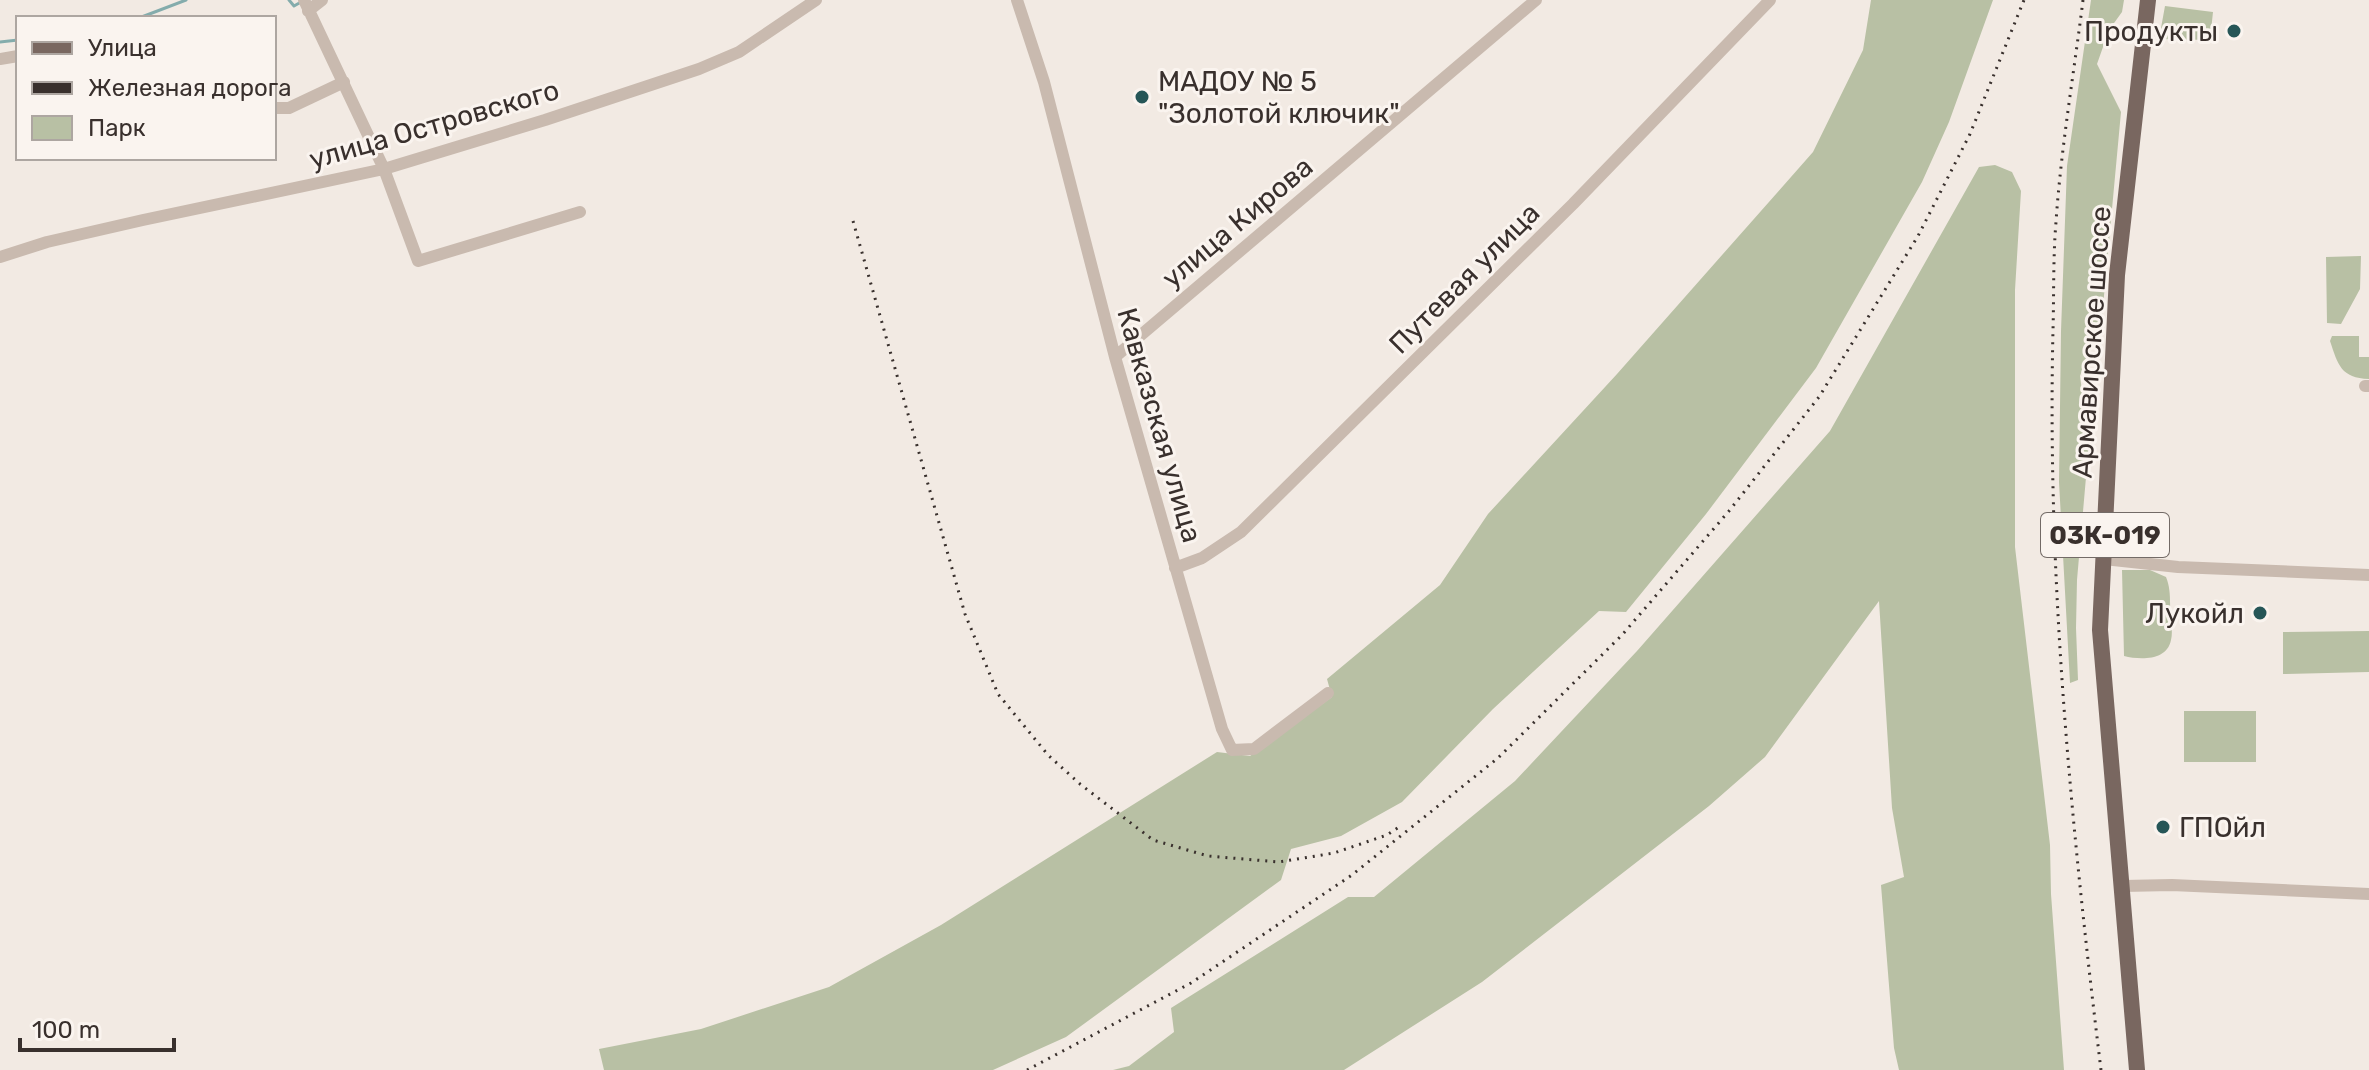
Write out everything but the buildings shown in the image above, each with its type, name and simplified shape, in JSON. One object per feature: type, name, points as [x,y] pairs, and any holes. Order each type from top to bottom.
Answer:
[{"type":"main road","name":"Армавирское шоссе","points":[[2137,1070],[2100,630],[2117,275],[2148,0]]},
{"type":"street","points":[[322,0],[306,5],[384,169],[418,261],[580,212]]},
{"type":"street","name":"улица Островского","points":[[0,257],[47,242],[143,220],[384,169],[699,69],[739,52],[816,0]]},
{"type":"street","name":"Кавказская улица","points":[[1017,0],[1044,82],[1115,357],[1175,568],[1222,729],[1232,750],[1254,749],[1328,693]]},
{"type":"street","name":"улица Кирова","points":[[1115,357],[1536,0]]},
{"type":"street","name":"Путевая улица","points":[[1175,568],[1202,558],[1241,532],[1573,204],[1770,0]]},
{"type":"street","points":[[276,108],[289,108],[344,82]]},
{"type":"street","points":[[2104,559],[2178,567],[2369,575]]},
{"type":"street","points":[[2123,886],[2172,885],[2369,894]]},
{"type":"green space","points":[[1871,0],[1993,0],[1949,122],[1922,182],[1816,368],[1706,514],[1626,612],[1599,611],[1493,709],[1402,802],[1341,836],[1291,849],[1281,880],[1066,1037],[993,1070],[604,1070],[599,1049],[701,1029],[829,987],[941,925],[1217,752],[1250,756],[1332,697],[1327,679],[1440,585],[1488,514],[1617,374],[1813,152],[1863,50]]},
{"type":"green space","points":[[2091,0],[2124,0],[2122,12],[2109,30],[2097,64],[2121,112],[2102,317],[2080,376],[2089,443],[2077,580],[2078,680],[2070,683],[2059,482],[2061,331],[2067,166]]},
{"type":"green space","points":[[2165,6],[2213,12],[2210,40],[2159,39]]},
{"type":"green space","points":[[1995,165],[2012,172],[2021,191],[2015,290],[2015,547],[2050,845],[2064,1070],[1899,1070],[1894,1048],[1881,885],[1904,877],[1892,808],[1879,601],[1765,757],[1709,806],[1482,982],[1344,1070],[1113,1070],[1129,1066],[1174,1032],[1171,1008],[1348,897],[1374,897],[1515,781],[1637,651],[1830,431],[1979,167]]},
{"type":"green space","points":[[2361,256],[2360,289],[2341,324],[2327,323],[2326,257]]},
{"type":"green space","points":[[2332,336],[2359,336],[2359,357],[2369,357],[2369,379],[2352,376],[2342,369],[2330,341]]},
{"type":"green space","points":[[2122,570],[2150,570],[2166,577],[2172,637],[2168,647],[2159,655],[2145,658],[2124,656]]},
{"type":"green space","points":[[2369,631],[2369,672],[2283,674],[2283,632]]},
{"type":"green space","points":[[2184,711],[2256,711],[2256,762],[2184,762]]},
{"type":"waterway","points":[[144,16],[186,0]]},
{"type":"waterway","points":[[289,0],[294,6],[301,2]]},
{"type":"waterway","points":[[0,42],[16,40]]},
{"type":"railway","points":[[1027,1070],[1191,983],[1352,875],[1498,758],[1622,635],[1729,511],[1819,397],[1918,236],[1970,134],[2024,0]]},
{"type":"railway","points":[[2083,0],[2056,222],[2052,423],[2064,701],[2080,886],[2101,1070]]},
{"type":"railway","points":[[853,221],[965,614],[998,694],[1048,755],[1080,784],[1153,840],[1208,856],[1279,862],[1334,853],[1387,835],[1399,827]]},
{"type":"place","name":"Продукты","points":[[2234,31]]},
{"type":"place","name":"МАДОУ № 5 \"Золотой ключик\"","points":[[1142,97]]},
{"type":"place","name":"Лукойл","points":[[2260,613]]},
{"type":"place","name":"ГПОйл","points":[[2163,827]]}]
